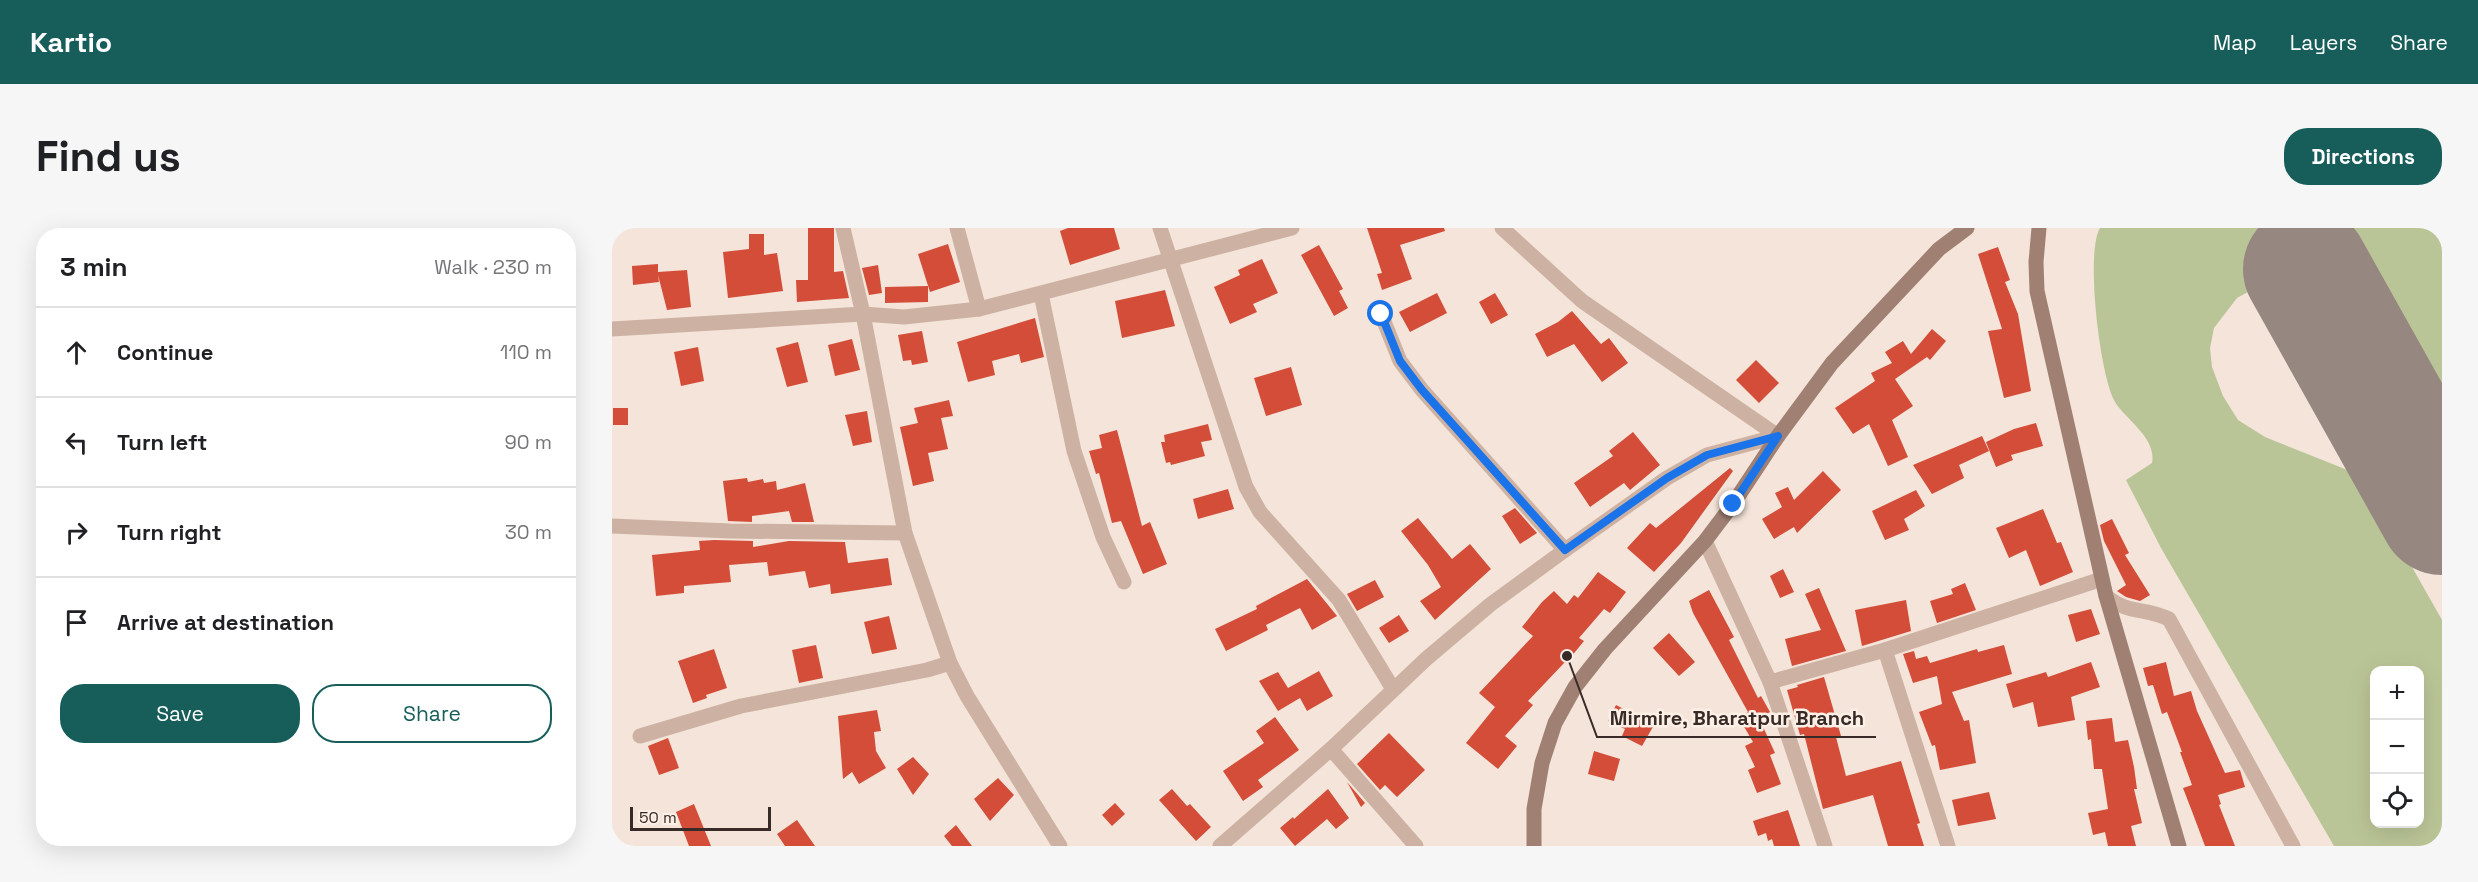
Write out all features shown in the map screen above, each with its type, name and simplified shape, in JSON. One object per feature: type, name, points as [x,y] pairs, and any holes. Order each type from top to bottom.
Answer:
[{"type":"main road","points":[[1534,846],[1534,809],[1542,763],[1555,723],[1570,696],[1605,649],[1705,541],[1832,363],[1939,249],[1967,228]]},
{"type":"main road","points":[[2039,228],[2036,262],[2037,291],[2102,579],[2180,846]]},
{"type":"street","points":[[843,228],[863,314],[905,532],[950,663],[967,696],[1060,846]]},
{"type":"street","points":[[957,228],[979,309]]},
{"type":"street","points":[[1160,228],[1246,487],[1253,501],[1260,512],[1339,600],[1393,689]]},
{"type":"street","points":[[612,329],[863,314],[904,317],[979,309],[1292,228]]},
{"type":"street","points":[[1502,228],[1582,301],[1778,436]]},
{"type":"street","points":[[1041,294],[1074,451],[1095,516],[1124,582]]},
{"type":"street","points":[[1381,314],[1400,361],[1422,390],[1565,550]]},
{"type":"street","points":[[1220,846],[1331,749],[1393,689],[1491,604],[1667,478],[1707,455],[1778,436]]},
{"type":"street","points":[[612,526],[730,531],[905,532]]},
{"type":"street","points":[[1705,541],[1770,682],[1825,846]]},
{"type":"street","points":[[1770,682],[1885,650],[2102,579]]},
{"type":"street","points":[[2106,596],[2125,609],[2147,610],[2169,619],[2293,846]]},
{"type":"street","points":[[1885,650],[1948,846]]},
{"type":"street","points":[[640,735],[741,706],[927,670],[950,663]]},
{"type":"street","points":[[1331,749],[1416,846]]},
{"type":"green space","points":[[2100,228],[2442,228],[2442,448],[2329,247],[2237,298],[2214,328],[2210,348],[2212,367],[2223,396],[2238,420],[2265,437],[2360,475],[2442,620],[2442,846],[2334,846],[2161,548],[2126,480],[2152,463],[2152,454],[2145,437],[2120,409],[2109,388],[2096,315],[2094,262]]},
{"type":"building","points":[[808,228],[834,228],[834,272],[843,271],[849,298],[797,302],[796,280],[808,280]]},
{"type":"building","points":[[1068,228],[1114,228],[1120,249],[1070,265],[1060,231]]},
{"type":"building","points":[[1367,228],[1444,228],[1445,231],[1400,245],[1412,279],[1382,290],[1377,274],[1382,273]]},
{"type":"building","points":[[749,234],[764,234],[764,255],[777,253],[783,291],[728,298],[723,252],[749,249]]},
{"type":"building","points":[[948,244],[960,282],[930,292],[918,254]]},
{"type":"building","points":[[1319,245],[1343,289],[1339,291],[1348,308],[1334,316],[1301,255]]},
{"type":"building","points":[[1998,247],[2010,280],[2005,282],[2018,314],[2031,391],[2004,398],[1988,331],[2002,329],[1978,254]]},
{"type":"building","points":[[1262,259],[1278,293],[1253,304],[1257,312],[1230,324],[1214,287],[1240,275],[1238,270]]},
{"type":"building","points":[[658,264],[658,272],[687,270],[691,307],[667,310],[658,275],[659,282],[633,285],[632,266]]},
{"type":"building","points":[[878,265],[882,293],[869,295],[862,268]]},
{"type":"building","points":[[928,286],[928,302],[885,303],[885,287]]},
{"type":"building","points":[[1165,290],[1175,326],[1122,338],[1115,301]]},
{"type":"building","points":[[1437,293],[1447,313],[1410,332],[1399,312]]},
{"type":"building","points":[[1495,293],[1508,315],[1491,324],[1479,302]]},
{"type":"building","points":[[1572,311],[1601,344],[1609,338],[1628,363],[1602,382],[1574,344],[1547,357],[1535,334],[1558,322]]},
{"type":"building","points":[[1035,318],[1044,357],[1021,363],[1019,354],[992,361],[995,375],[968,382],[957,342]]},
{"type":"building","points":[[1932,329],[1946,341],[1930,360],[1927,357],[1895,379],[1913,406],[1892,420],[1908,457],[1888,466],[1869,424],[1853,434],[1835,408],[1875,381],[1871,373],[1892,363],[1885,352],[1903,341],[1911,354]]},
{"type":"building","points":[[922,331],[928,362],[912,365],[911,360],[903,361],[898,335]]},
{"type":"building","points":[[852,339],[860,370],[835,376],[828,345]]},
{"type":"building","points":[[798,342],[808,382],[787,387],[776,348]]},
{"type":"building","points":[[698,347],[704,381],[681,386],[674,352]]},
{"type":"building","points":[[1756,360],[1779,383],[1759,403],[1736,380]]},
{"type":"building","points":[[1291,367],[1302,405],[1266,416],[1254,378]]},
{"type":"building","points":[[949,400],[953,416],[941,418],[948,449],[928,453],[934,481],[913,486],[900,427],[918,423],[914,408]]},
{"type":"building","points":[[613,408],[628,408],[628,425],[613,425]]},
{"type":"building","points":[[867,411],[872,442],[853,446],[845,415]]},
{"type":"building","points":[[2036,423],[2043,446],[2011,455],[2013,460],[1996,467],[1986,442],[2014,429]]},
{"type":"building","points":[[1208,424],[1212,440],[1201,442],[1205,456],[1171,465],[1170,462],[1166,463],[1161,442],[1165,442],[1164,435]]},
{"type":"building","points":[[1117,430],[1142,526],[1150,522],[1167,564],[1143,574],[1121,521],[1112,523],[1099,473],[1096,474],[1089,451],[1102,448],[1099,435]]},
{"type":"building","points":[[1633,432],[1660,465],[1630,490],[1624,483],[1590,507],[1574,483],[1613,456],[1609,451]]},
{"type":"building","points":[[1982,436],[1989,451],[1959,465],[1964,478],[1932,494],[1913,465]]},
{"type":"building","points":[[1730,468],[1733,471],[1681,543],[1654,572],[1627,548],[1650,523],[1656,528]]},
{"type":"building","points":[[1823,471],[1841,490],[1797,533],[1794,527],[1774,539],[1762,519],[1782,507],[1775,493],[1788,487],[1794,500]]},
{"type":"building","points":[[747,478],[748,482],[763,479],[764,483],[776,481],[777,490],[805,483],[814,522],[792,522],[789,511],[752,516],[752,522],[728,521],[723,481]]},
{"type":"building","points":[[1228,489],[1234,509],[1198,519],[1193,499]]},
{"type":"building","points":[[1916,490],[1925,506],[1904,519],[1909,530],[1885,540],[1872,511]]},
{"type":"building","points":[[1515,508],[1537,533],[1520,544],[1502,516]]},
{"type":"building","points":[[2043,509],[2057,543],[2061,542],[2073,572],[2040,586],[2026,550],[2009,558],[1996,528]]},
{"type":"building","points":[[1418,518],[1452,559],[1470,544],[1491,569],[1435,620],[1420,601],[1441,587],[1428,565],[1401,531]]},
{"type":"building","points":[[2112,519],[2129,553],[2125,555],[2150,595],[2140,601],[2126,597],[2117,591],[2126,585],[2104,541],[2100,525]]},
{"type":"building","points":[[699,541],[753,541],[753,547],[789,541],[845,542],[848,563],[888,558],[892,585],[831,594],[830,584],[809,588],[805,571],[769,576],[767,562],[729,565],[731,582],[684,586],[684,593],[656,596],[652,555],[700,550]]},
{"type":"building","points":[[1783,569],[1794,592],[1780,598],[1770,576]]},
{"type":"building","points":[[1598,572],[1626,592],[1610,613],[1604,609],[1579,638],[1584,641],[1566,663],[1528,701],[1533,705],[1505,736],[1517,746],[1498,769],[1466,743],[1495,707],[1479,693],[1533,636],[1522,627],[1542,602],[1554,591],[1567,604],[1574,595],[1578,598]]},
{"type":"building","points":[[1307,579],[1337,616],[1312,630],[1300,608],[1266,625],[1268,630],[1226,651],[1215,629],[1257,609],[1256,606]]},
{"type":"building","points":[[1375,580],[1384,597],[1357,611],[1347,594]]},
{"type":"building","points":[[1965,583],[1976,610],[1937,623],[1930,601],[1953,594],[1951,589]]},
{"type":"building","points":[[1819,588],[1846,651],[1792,666],[1785,639],[1821,630],[1805,594]]},
{"type":"building","points":[[1709,590],[1734,637],[1729,640],[1758,698],[1761,696],[1770,712],[1759,718],[1775,753],[1770,755],[1781,784],[1757,793],[1748,770],[1755,767],[1745,746],[1753,742],[1739,718],[1748,712],[1693,613],[1689,601]]},
{"type":"building","points":[[1906,600],[1911,631],[1862,646],[1855,610]]},
{"type":"building","points":[[2091,609],[2100,634],[2076,642],[2068,615]]},
{"type":"building","points":[[1399,615],[1409,631],[1389,643],[1379,628]]},
{"type":"building","points":[[889,616],[897,649],[872,654],[864,622]]},
{"type":"building","points":[[1669,633],[1695,662],[1679,676],[1653,648]]},
{"type":"building","points":[[816,645],[823,678],[799,683],[792,650]]},
{"type":"building","points":[[2004,645],[2012,674],[1952,692],[1964,721],[1969,720],[1976,763],[1940,770],[1935,745],[1932,746],[1919,712],[1942,704],[1937,676],[1913,683],[1903,654],[1914,651],[1916,659],[1927,656],[1930,663],[1977,649],[1978,652]]},
{"type":"building","points":[[714,649],[727,688],[706,695],[707,698],[693,703],[678,661]]},
{"type":"building","points":[[2091,662],[2100,687],[2071,697],[2075,720],[2038,727],[2033,702],[2013,708],[2006,684],[2046,672],[2048,677]]},
{"type":"building","points":[[2166,662],[2174,696],[2191,691],[2197,711],[2225,773],[2240,770],[2245,787],[2218,795],[2221,804],[2219,805],[2235,846],[2205,846],[2183,788],[2192,785],[2180,752],[2182,752],[2167,712],[2162,714],[2153,685],[2148,686],[2143,668]]},
{"type":"building","points":[[1319,671],[1333,696],[1307,711],[1300,698],[1278,711],[1259,681],[1278,672],[1288,688]]},
{"type":"building","points":[[1824,677],[1841,736],[1836,737],[1846,776],[1901,761],[1920,823],[1917,824],[1924,846],[1888,846],[1873,795],[1823,809],[1804,734],[1800,735],[1787,690]]},
{"type":"building","points":[[1616,705],[1654,725],[1642,746],[1622,736],[1625,729],[1608,721]]},
{"type":"building","points":[[877,710],[881,731],[874,732],[876,751],[886,768],[859,784],[852,772],[843,779],[838,716]]},
{"type":"building","points":[[1275,717],[1299,750],[1258,780],[1263,787],[1243,801],[1223,771],[1264,743],[1256,731]]},
{"type":"building","points":[[2112,718],[2115,742],[2128,740],[2134,767],[2137,789],[2134,789],[2142,823],[2131,826],[2136,846],[2108,846],[2105,832],[2093,835],[2088,813],[2108,809],[2102,769],[2094,769],[2091,739],[2088,740],[2086,721]]},
{"type":"building","points":[[1389,733],[1425,770],[1397,797],[1385,785],[1380,790],[1357,764]]},
{"type":"building","points":[[668,738],[679,768],[659,775],[648,746]]},
{"type":"building","points":[[1594,751],[1620,759],[1614,781],[1588,774]]},
{"type":"building","points":[[913,757],[929,774],[913,795],[897,769]]},
{"type":"building","points":[[998,778],[1014,795],[990,821],[974,799]]},
{"type":"building","points":[[1347,782],[1365,803],[1361,807]]},
{"type":"building","points":[[1172,789],[1187,806],[1190,804],[1211,827],[1196,841],[1159,800]]},
{"type":"building","points":[[1328,789],[1349,818],[1336,829],[1327,819],[1295,846],[1280,828],[1293,817],[1294,819]]},
{"type":"building","points":[[1989,792],[1996,819],[1958,826],[1952,800]]},
{"type":"building","points":[[1115,803],[1125,814],[1112,826],[1102,815]]},
{"type":"building","points":[[694,804],[711,846],[689,846],[676,812]]},
{"type":"building","points":[[1788,810],[1800,846],[1774,846],[1772,839],[1768,841],[1766,833],[1758,836],[1753,821]]},
{"type":"building","points":[[797,820],[815,846],[785,846],[777,834]]},
{"type":"building","points":[[956,825],[972,846],[952,846],[944,836]]},
{"type":"runway","points":[[2306,269],[2442,512]]},
{"type":"place","name":"Mirmire, Bharatpur Branch","points":[[1567,656]]},
{"type":"route","points":[[1381,314],[1400,361],[1422,390],[1565,550],[1667,478],[1707,455],[1778,436],[1733,504]]}]
